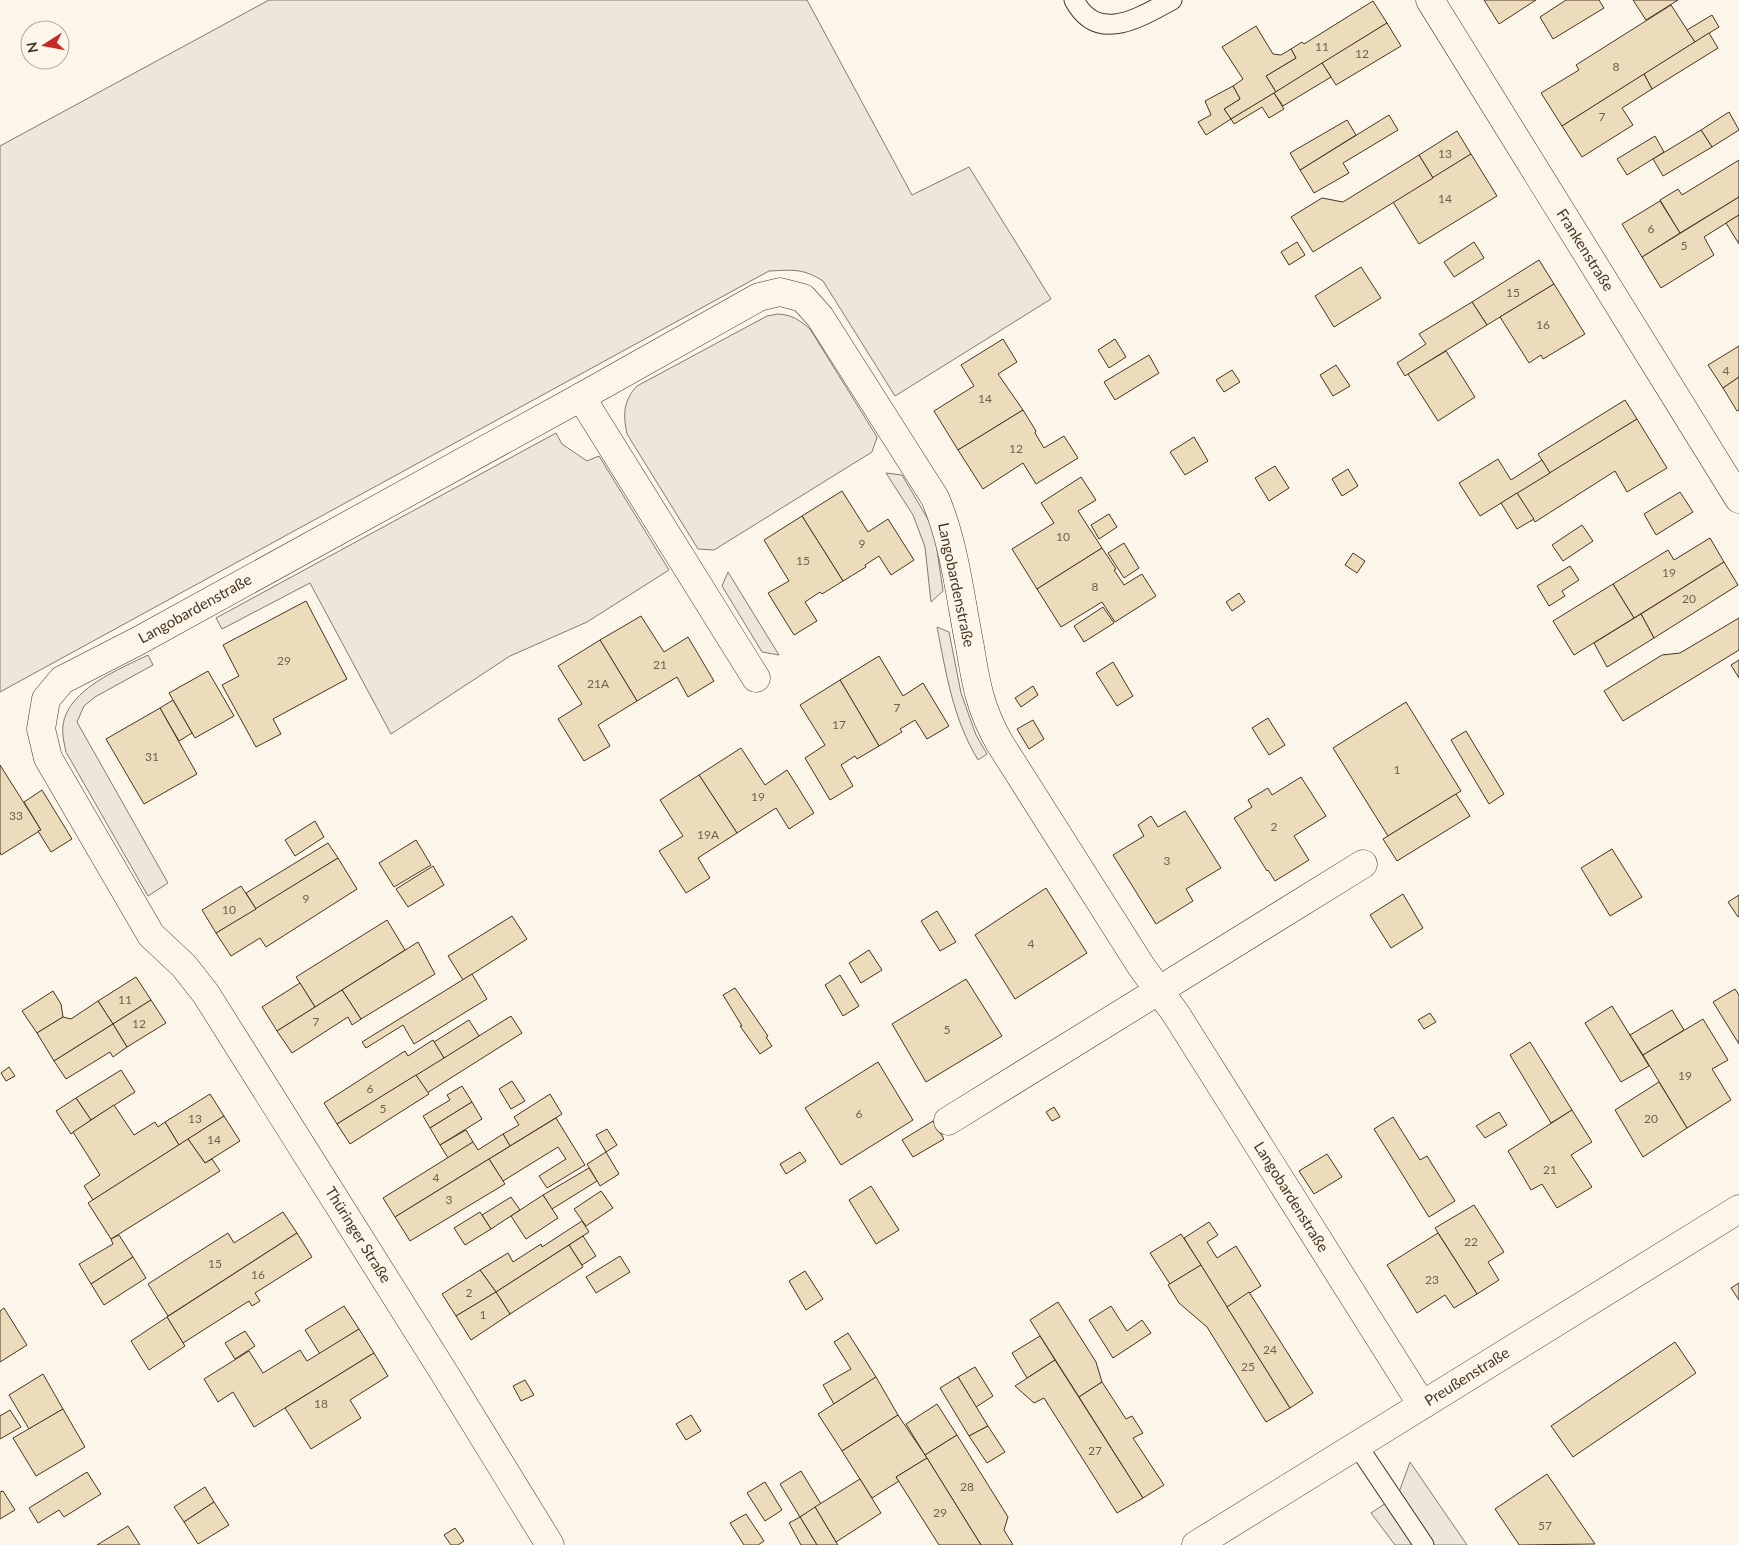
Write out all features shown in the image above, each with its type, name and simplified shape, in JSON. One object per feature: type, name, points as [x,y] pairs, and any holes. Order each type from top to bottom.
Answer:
[{"type":"street","name":"Frankenstraße","points":[[1430,0],[1739,500]]},
{"type":"street","name":"Langobardenstraße","points":[[151,935],[48,758],[40,729],[46,699],[62,680],[138,641],[759,297],[780,292],[803,298],[820,317],[934,498],[945,522],[978,695],[988,722],[1094,893],[1141,966],[1176,1014],[1422,1404]]},
{"type":"street","points":[[581,397],[756,678]]},
{"type":"street","points":[[948,1121],[1363,864]]},
{"type":"street","name":"Thüringer Straße","points":[[151,935],[184,966],[206,994],[550,1545]]},
{"type":"street","name":"Preußenstraße","points":[[1196,1545],[1739,1208]]},
{"type":"lane","points":[[1074,0],[1078,8],[1090,18],[1105,24],[1121,25],[1136,20],[1172,0]]},
{"type":"lane","points":[[1357,1446],[1424,1545]]},
{"type":"shaded area","points":[[269,0],[807,0],[912,195],[969,167],[1051,299],[895,396],[823,281],[803,272],[791,270],[769,271],[0,692],[0,146]]},
{"type":"shaded area","points":[[778,314],[796,318],[810,329],[877,437],[872,452],[714,550],[698,549],[627,434],[625,409],[629,397],[637,386],[767,316]]},
{"type":"shaded area","points":[[556,433],[562,444],[587,461],[599,456],[669,570],[587,622],[510,656],[391,734],[310,583],[222,629],[216,618]]},
{"type":"shaded area","points":[[886,473],[902,475],[929,521],[936,543],[943,591],[931,602],[925,547],[913,515]]},
{"type":"shaded area","points":[[728,572],[779,655],[762,652],[722,586]]},
{"type":"shaded area","points":[[937,627],[949,632],[961,693],[976,735],[987,754],[978,760],[969,744],[956,712]]},
{"type":"shaded area","points":[[148,655],[153,665],[95,697],[84,706],[77,722],[168,883],[148,896],[66,752],[63,725],[67,712],[74,701],[85,691],[110,674]]},
{"type":"shaded area","points":[[1410,1462],[1467,1545],[1395,1545],[1371,1513],[1398,1495]]},
{"type":"building","points":[[1484,0],[1536,0],[1499,24]]},
{"type":"building","points":[[1566,0],[1599,0],[1604,8],[1553,39],[1540,17]]},
{"type":"building","points":[[1633,0],[1678,0],[1646,20]]},
{"type":"building","points":[[1373,1],[1387,23],[1276,92],[1266,76],[1296,58],[1291,49],[1302,42],[1304,44]]},
{"type":"building","points":[[1671,5],[1695,42],[1562,126],[1541,93],[1579,70],[1576,65]]},
{"type":"building","points":[[1712,15],[1719,27],[1695,42],[1687,30]]},
{"type":"building","points":[[1387,23],[1401,46],[1336,85],[1322,63]]},
{"type":"building","points":[[1256,26],[1273,54],[1281,55],[1291,49],[1296,58],[1266,76],[1276,92],[1231,119],[1224,109],[1240,99],[1233,86],[1243,79],[1222,47]]},
{"type":"building","points":[[1709,33],[1718,48],[1652,89],[1644,74]]},
{"type":"building","points":[[1322,63],[1331,77],[1283,106],[1274,93]]},
{"type":"building","points":[[1644,74],[1652,89],[1622,108],[1633,125],[1582,157],[1562,126]]},
{"type":"building","points":[[1233,86],[1240,99],[1224,109],[1231,119],[1206,135],[1198,122],[1211,115],[1205,101]]},
{"type":"building","points":[[1274,93],[1284,109],[1269,118],[1262,107],[1234,124],[1231,119]]},
{"type":"building","points":[[1729,112],[1739,130],[1712,147],[1701,130]]},
{"type":"building","points":[[1389,115],[1398,130],[1343,163],[1349,173],[1314,193],[1300,170]]},
{"type":"building","points":[[1347,120],[1356,135],[1300,170],[1290,153]]},
{"type":"building","points":[[1701,130],[1712,147],[1663,176],[1653,159]]},
{"type":"building","points":[[1457,131],[1471,154],[1433,178],[1419,155]]},
{"type":"building","points":[[1655,136],[1664,152],[1627,175],[1617,159]]},
{"type":"building","points":[[1471,154],[1497,196],[1419,244],[1393,202]]},
{"type":"building","points":[[1419,155],[1433,178],[1313,252],[1291,217],[1322,198],[1343,202]]},
{"type":"building","points":[[1739,160],[1739,197],[1680,233],[1660,200],[1678,189],[1682,195]]},
{"type":"building","points":[[1739,197],[1739,215],[1704,237],[1714,255],[1661,288],[1642,257]]},
{"type":"building","points":[[1660,201],[1680,233],[1642,257],[1622,224]]},
{"type":"building","points":[[1739,215],[1739,244],[1726,223]]},
{"type":"building","points":[[1297,242],[1305,255],[1289,265],[1281,252]]},
{"type":"building","points":[[1474,242],[1484,258],[1454,277],[1444,262]]},
{"type":"building","points":[[1539,260],[1554,284],[1487,325],[1472,302]]},
{"type":"building","points":[[1361,267],[1381,298],[1334,327],[1315,296]]},
{"type":"building","points":[[1554,284],[1585,334],[1543,359],[1541,355],[1529,363],[1500,317]]},
{"type":"building","points":[[1472,302],[1487,325],[1405,376],[1397,363],[1426,344],[1419,334]]},
{"type":"building","points":[[1003,339],[1017,362],[998,374],[1023,410],[958,450],[934,411],[974,386],[961,365]]},
{"type":"building","points":[[1115,339],[1126,357],[1109,368],[1098,350]]},
{"type":"building","points":[[1739,346],[1739,377],[1723,388],[1708,365]]},
{"type":"building","points":[[1446,351],[1475,397],[1438,421],[1408,374]]},
{"type":"building","points":[[1149,355],[1159,373],[1115,400],[1104,382]]},
{"type":"building","points":[[1336,365],[1350,386],[1333,396],[1320,375]]},
{"type":"building","points":[[1232,370],[1240,382],[1224,392],[1216,380]]},
{"type":"building","points":[[1739,377],[1739,410],[1737,411],[1723,388]]},
{"type":"building","points":[[1625,400],[1637,419],[1550,473],[1538,454]]},
{"type":"building","points":[[1023,410],[1044,448],[1064,436],[1078,458],[1036,484],[1023,463],[983,489],[958,450]]},
{"type":"building","points":[[1637,419],[1667,468],[1627,492],[1615,471],[1535,522],[1517,493]]},
{"type":"building","points":[[1194,437],[1208,461],[1185,475],[1170,452]]},
{"type":"building","points":[[1498,459],[1511,480],[1542,460],[1550,473],[1480,516],[1459,483]]},
{"type":"building","points":[[1275,466],[1289,488],[1269,501],[1255,478]]},
{"type":"building","points":[[1348,469],[1358,486],[1342,496],[1332,479]]},
{"type":"building","points":[[1081,477],[1096,500],[1078,511],[1102,548],[1037,589],[1012,549],[1054,523],[1041,503]]},
{"type":"building","points":[[842,491],[868,532],[888,519],[914,560],[891,575],[879,556],[865,565],[866,567],[843,581],[802,516]]},
{"type":"building","points":[[1680,492],[1693,512],[1656,535],[1644,514]]},
{"type":"building","points":[[1517,493],[1534,519],[1517,529],[1501,503]]},
{"type":"building","points":[[1109,514],[1117,527],[1099,539],[1091,525]]},
{"type":"building","points":[[802,516],[843,581],[805,602],[817,621],[794,635],[768,593],[789,581],[764,540]]},
{"type":"building","points":[[1582,525],[1593,541],[1563,561],[1552,545]]},
{"type":"building","points":[[1710,538],[1724,562],[1634,618],[1613,584],[1668,550],[1674,560]]},
{"type":"building","points":[[1124,543],[1139,568],[1124,578],[1108,553]]},
{"type":"building","points":[[1102,548],[1124,585],[1142,574],[1156,596],[1115,622],[1102,602],[1061,627],[1037,589]]},
{"type":"building","points":[[1353,553],[1365,561],[1357,573],[1345,565]]},
{"type":"building","points":[[1724,562],[1738,585],[1654,638],[1641,614]]},
{"type":"building","points":[[1570,566],[1579,580],[1562,591],[1565,596],[1549,606],[1537,586]]},
{"type":"building","points":[[1613,584],[1634,618],[1574,655],[1553,621]]},
{"type":"building","points":[[1239,593],[1245,602],[1232,611],[1226,602]]},
{"type":"building","points":[[306,601],[347,679],[273,719],[281,734],[256,747],[222,685],[239,676],[223,645]]},
{"type":"building","points":[[1103,607],[1114,623],[1084,642],[1074,626]]},
{"type":"building","points":[[1641,614],[1654,638],[1607,667],[1594,643]]},
{"type":"building","points":[[641,616],[664,652],[688,637],[714,681],[688,697],[677,677],[637,701],[600,640]]},
{"type":"building","points":[[1739,618],[1739,650],[1623,721],[1604,691],[1662,655],[1680,653]]},
{"type":"building","points":[[600,640],[637,701],[598,725],[610,746],[584,761],[558,719],[582,704],[558,666]]},
{"type":"building","points":[[879,656],[903,696],[923,683],[949,726],[927,739],[915,720],[900,729],[902,732],[879,746],[840,680]]},
{"type":"building","points":[[1739,660],[1739,678],[1731,665]]},
{"type":"building","points":[[1113,662],[1133,696],[1117,706],[1096,673]]},
{"type":"building","points":[[208,671],[234,716],[195,738],[169,693]]},
{"type":"building","points":[[840,680],[879,746],[857,759],[855,756],[841,765],[853,786],[830,800],[805,758],[825,745],[800,705]]},
{"type":"building","points":[[1033,686],[1038,695],[1021,707],[1015,698]]},
{"type":"building","points":[[173,700],[192,733],[179,741],[160,708]]},
{"type":"building","points":[[1406,702],[1461,791],[1388,836],[1333,748]]},
{"type":"building","points":[[160,708],[197,774],[144,804],[106,739]]},
{"type":"building","points":[[1268,718],[1285,745],[1269,755],[1252,728]]},
{"type":"building","points":[[1033,720],[1044,739],[1029,749],[1017,729]]},
{"type":"building","points":[[1466,731],[1504,794],[1489,804],[1451,740]]},
{"type":"building","points":[[741,748],[765,785],[787,770],[814,813],[789,829],[776,808],[737,833],[699,775]]},
{"type":"building","points":[[0,765],[41,830],[1,855],[0,852]]},
{"type":"building","points":[[699,775],[737,833],[698,858],[710,878],[686,893],[659,851],[683,836],[660,800]]},
{"type":"building","points":[[1301,777],[1326,816],[1294,836],[1309,860],[1275,881],[1234,818],[1252,807],[1248,800],[1268,788],[1272,795]]},
{"type":"building","points":[[42,790],[72,839],[51,852],[38,831],[41,830],[24,802]]},
{"type":"building","points":[[1456,794],[1470,816],[1397,861],[1383,839]]},
{"type":"building","points":[[1185,811],[1221,868],[1186,889],[1193,901],[1156,924],[1113,855],[1144,836],[1138,825],[1151,816],[1158,827]]},
{"type":"building","points":[[315,821],[324,837],[295,856],[285,840]]},
{"type":"building","points":[[416,840],[431,865],[394,887],[379,863]]},
{"type":"building","points":[[328,843],[338,858],[256,909],[246,893]]},
{"type":"building","points":[[1612,849],[1642,897],[1610,916],[1581,868]]},
{"type":"building","points":[[338,858],[357,889],[266,947],[260,938],[231,956],[216,933]]},
{"type":"building","points":[[433,866],[444,885],[408,907],[396,889]]},
{"type":"building","points":[[241,886],[256,909],[216,933],[202,910]]},
{"type":"building","points":[[1046,888],[1087,953],[1015,999],[975,935]]},
{"type":"building","points":[[1403,894],[1423,928],[1391,948],[1370,915]]},
{"type":"building","points":[[1739,895],[1739,916],[1738,917],[1728,902]]},
{"type":"building","points":[[937,911],[956,942],[940,951],[921,921]]},
{"type":"building","points":[[512,916],[527,939],[463,980],[448,956]]},
{"type":"building","points":[[387,920],[405,950],[315,1007],[296,977]]},
{"type":"building","points":[[418,942],[435,974],[361,1019],[342,990]]},
{"type":"building","points":[[869,950],[882,970],[861,983],[849,963]]},
{"type":"building","points":[[472,974],[487,999],[414,1044],[403,1025],[366,1048],[362,1042]]},
{"type":"building","points":[[840,975],[859,1006],[843,1016],[825,985]]},
{"type":"building","points":[[136,977],[151,1000],[113,1024],[98,1001]]},
{"type":"building","points":[[966,979],[1002,1036],[926,1082],[892,1024]]},
{"type":"building","points":[[300,983],[315,1007],[277,1031],[262,1007]]},
{"type":"building","points":[[735,988],[768,1036],[766,1037],[772,1046],[760,1054],[740,1026],[742,1026],[723,995]]},
{"type":"building","points":[[1735,989],[1739,995],[1739,1044],[1713,1002]]},
{"type":"building","points":[[342,990],[361,1019],[352,1025],[348,1017],[292,1053],[277,1031]]},
{"type":"building","points":[[53,991],[61,1004],[63,1017],[37,1033],[22,1011]]},
{"type":"building","points":[[151,1000],[166,1023],[127,1047],[113,1024]]},
{"type":"building","points":[[98,1001],[113,1024],[54,1061],[37,1033],[63,1017],[71,1019]]},
{"type":"building","points":[[1612,1006],[1649,1066],[1621,1082],[1585,1023]]},
{"type":"building","points":[[1672,1010],[1684,1030],[1643,1055],[1630,1035]]},
{"type":"building","points":[[1430,1013],[1436,1022],[1424,1029],[1418,1020]]},
{"type":"building","points":[[511,1016],[522,1033],[427,1093],[416,1075]]},
{"type":"building","points":[[1703,1019],[1728,1060],[1712,1069],[1731,1100],[1687,1128],[1643,1055]]},
{"type":"building","points":[[469,1020],[479,1036],[444,1058],[434,1042]]},
{"type":"building","points":[[113,1024],[127,1047],[113,1057],[110,1052],[66,1079],[54,1061]]},
{"type":"building","points":[[433,1040],[444,1058],[337,1124],[324,1103],[405,1051],[408,1056]]},
{"type":"building","points":[[1530,1042],[1572,1110],[1551,1123],[1510,1055]]},
{"type":"building","points":[[878,1062],[913,1120],[841,1165],[805,1108]]},
{"type":"building","points":[[9,1067],[15,1076],[6,1081],[1,1073]]},
{"type":"building","points":[[121,1070],[135,1092],[91,1120],[76,1098]]},
{"type":"building","points":[[416,1075],[429,1094],[350,1144],[337,1124]]},
{"type":"building","points":[[512,1081],[525,1101],[511,1109],[499,1089]]},
{"type":"building","points":[[1659,1082],[1687,1128],[1643,1157],[1615,1110]]},
{"type":"building","points":[[462,1086],[472,1102],[430,1128],[423,1116],[450,1100],[447,1095]]},
{"type":"building","points":[[210,1094],[224,1116],[179,1145],[165,1122]]},
{"type":"building","points":[[550,1094],[562,1114],[510,1146],[503,1134],[519,1125],[514,1117]]},
{"type":"building","points":[[76,1098],[91,1120],[71,1134],[56,1111]]},
{"type":"building","points":[[472,1102],[482,1119],[440,1145],[430,1128]]},
{"type":"building","points":[[114,1105],[134,1135],[155,1122],[158,1127],[165,1122],[179,1145],[93,1200],[84,1186],[100,1175],[73,1132]]},
{"type":"building","points":[[1054,1107],[1060,1117],[1052,1121],[1046,1112]]},
{"type":"building","points":[[1572,1110],[1592,1142],[1571,1155],[1592,1187],[1557,1208],[1542,1184],[1531,1190],[1508,1151]]},
{"type":"building","points":[[1499,1112],[1507,1125],[1485,1138],[1476,1126]]},
{"type":"building","points":[[224,1116],[240,1141],[205,1163],[188,1139]]},
{"type":"building","points":[[1393,1117],[1420,1160],[1427,1156],[1455,1201],[1429,1217],[1374,1129]]},
{"type":"building","points":[[556,1118],[585,1165],[547,1188],[539,1176],[566,1159],[558,1147],[503,1181],[489,1159]]},
{"type":"building","points":[[933,1121],[944,1139],[913,1157],[902,1140]]},
{"type":"building","points":[[607,1129],[617,1145],[606,1152],[596,1135]]},
{"type":"building","points":[[466,1130],[473,1142],[448,1158],[440,1145]]},
{"type":"building","points":[[503,1134],[510,1146],[395,1217],[383,1198],[473,1142],[478,1150]]},
{"type":"building","points":[[188,1139],[205,1163],[212,1159],[220,1171],[111,1239],[88,1203]]},
{"type":"building","points":[[606,1152],[619,1174],[600,1186],[587,1164]]},
{"type":"building","points":[[800,1152],[806,1161],[786,1174],[780,1164]]},
{"type":"building","points":[[1327,1154],[1342,1177],[1314,1194],[1299,1171]]},
{"type":"building","points":[[489,1159],[505,1184],[410,1241],[395,1217]]},
{"type":"building","points":[[589,1168],[597,1181],[552,1209],[543,1195]]},
{"type":"building","points":[[871,1186],[899,1230],[876,1244],[849,1200]]},
{"type":"building","points":[[601,1191],[613,1208],[586,1226],[574,1209]]},
{"type":"building","points":[[543,1195],[558,1218],[526,1239],[511,1216]]},
{"type":"building","points":[[511,1197],[520,1210],[491,1229],[482,1215]]},
{"type":"building","points":[[1474,1205],[1504,1252],[1488,1262],[1499,1280],[1477,1294],[1435,1228]]},
{"type":"building","points":[[283,1212],[297,1233],[168,1316],[148,1284],[228,1233],[234,1243]]},
{"type":"building","points":[[480,1212],[491,1229],[465,1245],[454,1228]]},
{"type":"building","points":[[582,1221],[589,1232],[496,1292],[480,1270],[508,1253],[513,1262],[541,1244],[542,1247]]},
{"type":"building","points":[[1209,1222],[1218,1235],[1207,1242],[1217,1258],[1236,1246],[1261,1286],[1227,1307],[1184,1238]]},
{"type":"building","points":[[297,1233],[312,1257],[255,1293],[260,1301],[252,1306],[249,1301],[183,1343],[167,1317]]},
{"type":"building","points":[[1438,1233],[1477,1294],[1454,1308],[1445,1295],[1417,1313],[1387,1265]]},
{"type":"building","points":[[1181,1234],[1201,1265],[1170,1284],[1150,1253]]},
{"type":"building","points":[[119,1235],[133,1257],[91,1284],[79,1264],[113,1244],[111,1239]]},
{"type":"building","points":[[583,1236],[596,1256],[582,1265],[569,1245]]},
{"type":"building","points":[[569,1245],[583,1267],[510,1314],[496,1292]]},
{"type":"building","points":[[620,1256],[630,1272],[596,1293],[586,1277]]},
{"type":"building","points":[[133,1257],[146,1278],[104,1305],[91,1284]]},
{"type":"building","points":[[1201,1265],[1290,1408],[1266,1422],[1207,1327],[1179,1303],[1168,1285]]},
{"type":"building","points":[[480,1270],[496,1292],[456,1316],[442,1294]]},
{"type":"building","points":[[805,1271],[823,1299],[806,1310],[789,1281]]},
{"type":"building","points":[[1739,1283],[1739,1300],[1731,1288]]},
{"type":"building","points":[[496,1292],[510,1314],[471,1340],[456,1316]]},
{"type":"building","points":[[1249,1292],[1313,1393],[1290,1408],[1227,1307]]},
{"type":"building","points":[[1058,1302],[1096,1362],[1102,1382],[1079,1397],[1030,1320]]},
{"type":"building","points":[[344,1306],[359,1329],[320,1354],[305,1330]]},
{"type":"building","points":[[1111,1306],[1127,1331],[1142,1320],[1151,1333],[1113,1358],[1089,1320]]},
{"type":"building","points":[[4,1308],[27,1345],[0,1362],[0,1311]]},
{"type":"building","points":[[167,1317],[185,1346],[149,1370],[131,1341]]},
{"type":"building","points":[[359,1329],[374,1353],[254,1427],[233,1392],[218,1402],[204,1379],[249,1351],[263,1373],[300,1350],[307,1361]]},
{"type":"building","points":[[245,1331],[255,1346],[235,1359],[225,1343]]},
{"type":"building","points":[[848,1333],[876,1377],[834,1404],[823,1385],[851,1369],[834,1342]]},
{"type":"building","points":[[1040,1336],[1055,1360],[1027,1378],[1012,1353]]},
{"type":"building","points":[[1675,1342],[1696,1373],[1573,1457],[1551,1426]]},
{"type":"building","points":[[374,1353],[388,1376],[350,1400],[361,1418],[311,1449],[285,1408]]},
{"type":"building","points":[[1055,1360],[1143,1498],[1117,1513],[1044,1398],[1034,1403],[1015,1386]]},
{"type":"building","points":[[975,1367],[993,1396],[976,1407],[958,1377]]},
{"type":"building","points":[[43,1374],[63,1409],[29,1429],[9,1395]]},
{"type":"building","points":[[876,1377],[898,1415],[842,1451],[818,1414]]},
{"type":"building","points":[[958,1377],[988,1426],[969,1436],[940,1388]]},
{"type":"building","points":[[525,1380],[534,1395],[521,1401],[513,1386]]},
{"type":"building","points":[[1102,1382],[1126,1419],[1132,1416],[1143,1433],[1133,1438],[1164,1485],[1143,1498],[1079,1397]]},
{"type":"building","points":[[937,1404],[957,1435],[925,1455],[906,1424]]},
{"type":"building","points":[[63,1409],[85,1447],[36,1476],[13,1438]]},
{"type":"building","points":[[10,1410],[21,1427],[0,1439],[0,1416]]},
{"type":"building","points":[[691,1415],[701,1431],[686,1440],[676,1424]]},
{"type":"building","points":[[898,1415],[927,1458],[896,1477],[899,1481],[872,1498],[842,1451]]},
{"type":"building","points":[[988,1426],[1005,1452],[987,1463],[969,1436]]},
{"type":"building","points":[[957,1435],[1008,1517],[1004,1530],[1013,1545],[981,1545],[925,1455]]},
{"type":"building","points":[[927,1458],[981,1545],[939,1545],[896,1477]]},
{"type":"building","points":[[801,1471],[821,1504],[800,1517],[780,1484]]},
{"type":"building","points":[[87,1472],[101,1494],[64,1517],[59,1510],[38,1523],[29,1508]]},
{"type":"building","points":[[1547,1474],[1595,1544],[1519,1545],[1495,1509]]},
{"type":"building","points":[[860,1479],[881,1513],[836,1542],[815,1507]]},
{"type":"building","points":[[765,1482],[782,1510],[765,1521],[747,1493]]},
{"type":"building","points":[[205,1487],[214,1502],[184,1522],[174,1507]]},
{"type":"building","points":[[3,1491],[15,1510],[0,1519],[0,1492]]},
{"type":"building","points":[[214,1502],[229,1525],[198,1544],[184,1522]]},
{"type":"building","points":[[815,1507],[838,1545],[817,1545],[800,1517]]},
{"type":"building","points":[[746,1514],[764,1541],[758,1545],[744,1545],[730,1523]]},
{"type":"building","points":[[800,1517],[817,1545],[801,1545],[789,1523]]},
{"type":"building","points":[[128,1526],[140,1545],[97,1545]]},
{"type":"building","points":[[455,1528],[464,1541],[458,1545],[451,1545],[444,1535]]}]
